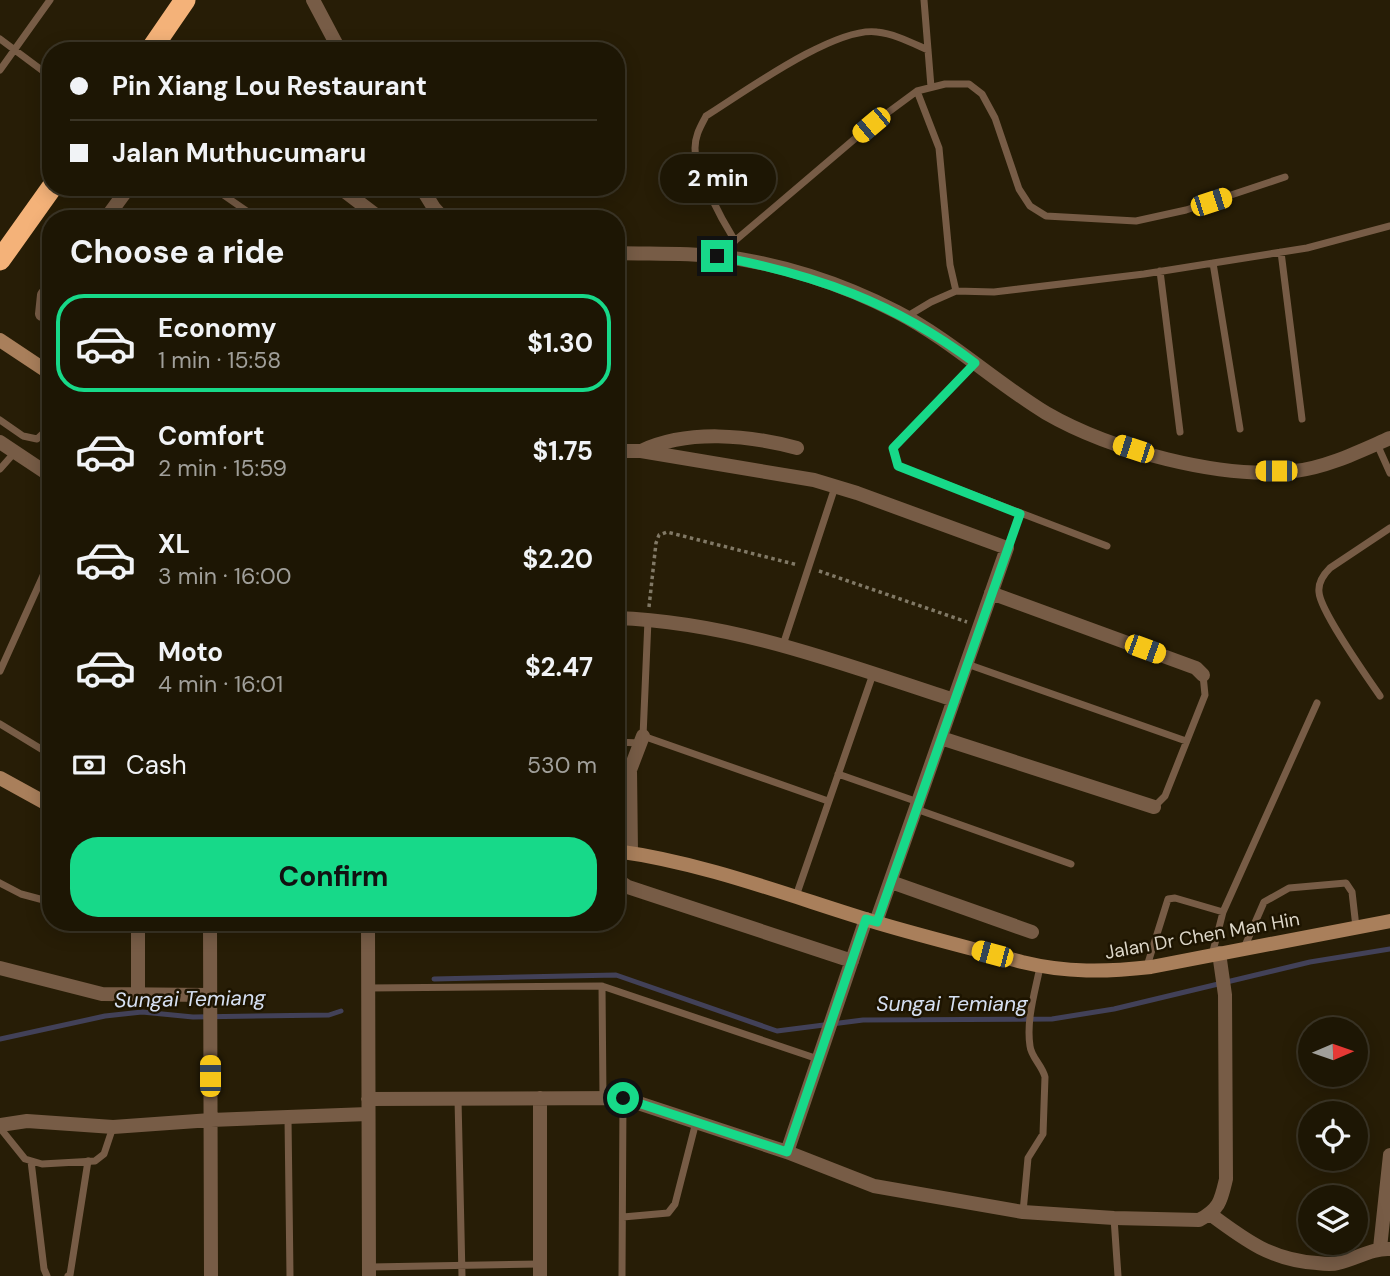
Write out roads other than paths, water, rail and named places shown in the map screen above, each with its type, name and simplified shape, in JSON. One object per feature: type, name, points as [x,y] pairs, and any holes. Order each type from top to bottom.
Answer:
[{"type":"highway","points":[[158,42],[185,0]]},
{"type":"highway","points":[[0,260],[46,196]]},
{"type":"street","points":[[313,0],[335,42]]},
{"type":"street","points":[[351,196],[369,210]]},
{"type":"street","points":[[625,253],[717,256],[773,267],[825,282],[905,317],[1046,412],[1096,437],[1152,456],[1237,471],[1296,471],[1350,456],[1384,441]]},
{"type":"street","points":[[0,340],[42,368]]},
{"type":"street","points":[[641,451],[660,442],[701,438],[761,439],[797,449]]},
{"type":"street","points":[[0,442],[42,470]]},
{"type":"street","points":[[625,452],[641,451],[814,480],[1007,548],[891,882],[852,961],[787,1152]]},
{"type":"street","points":[[991,593],[1196,668],[1203,675]]},
{"type":"street","points":[[625,619],[663,620],[762,638],[954,701]]},
{"type":"street","points":[[941,738],[1154,807]]},
{"type":"street","points":[[631,853],[630,770],[641,739]]},
{"type":"street","points":[[0,778],[42,801]]},
{"type":"street","name":"Jalan Dr Chen Man Hin","points":[[625,852],[667,859],[796,896],[871,921],[1040,967],[1095,972],[1147,967],[1390,921]]},
{"type":"street","points":[[891,882],[1032,932]]},
{"type":"street","points":[[625,885],[852,961]]},
{"type":"street","points":[[138,931],[138,996]]},
{"type":"street","points":[[210,931],[211,1276]]},
{"type":"street","points":[[368,931],[369,1272]]},
{"type":"street","points":[[0,1127],[27,1121],[113,1127],[288,1117],[368,1106],[458,1099],[623,1098],[787,1152],[874,1186],[1023,1212],[1199,1220],[1210,1214],[1220,1203],[1226,1179],[1225,995],[1222,969],[1216,954]]},
{"type":"street","points":[[0,968],[102,994],[210,1000]]},
{"type":"street","points":[[540,1098],[540,1270]]},
{"type":"street","points":[[1210,1214],[1271,1255],[1301,1262],[1335,1264],[1385,1249],[1390,1155]]},
{"type":"lane","points":[[0,70],[50,0]]},
{"type":"lane","points":[[924,0],[931,87]]},
{"type":"lane","points":[[735,241],[713,201],[695,150],[697,133],[706,116],[812,50],[859,33],[875,31],[888,34],[928,50]]},
{"type":"lane","points":[[0,39],[42,70]]},
{"type":"lane","points":[[717,256],[871,125],[917,91],[945,83],[970,84],[982,94],[995,118],[1019,189],[1030,206],[1046,216],[1136,220],[1186,210],[1285,177]]},
{"type":"lane","points":[[917,91],[939,148],[950,265],[956,291]]},
{"type":"lane","points":[[225,196],[245,210]]},
{"type":"lane","points":[[905,317],[956,291],[993,292],[1160,271],[1307,248],[1390,226]]},
{"type":"lane","points":[[1281,252],[1302,419]]},
{"type":"lane","points":[[1213,263],[1240,429]]},
{"type":"lane","points":[[1160,271],[1180,432]]},
{"type":"lane","points":[[975,363],[893,448],[898,466],[1107,546]]},
{"type":"lane","points":[[0,420],[23,436],[37,439],[42,434]]},
{"type":"lane","points":[[1384,441],[1390,473]]},
{"type":"lane","points":[[0,469],[15,452]]},
{"type":"lane","points":[[783,645],[835,487]]},
{"type":"lane","points":[[1007,548],[1020,514]]},
{"type":"lane","points":[[1380,696],[1324,608],[1318,591],[1322,577],[1330,568],[1390,528]]},
{"type":"lane","points":[[0,671],[42,578]]},
{"type":"lane","points":[[641,739],[648,620]]},
{"type":"lane","points":[[967,664],[1186,741]]},
{"type":"lane","points":[[796,896],[873,674]]},
{"type":"lane","points":[[1154,807],[1165,796],[1205,695],[1203,675]]},
{"type":"lane","points":[[1216,954],[1223,912],[1317,704]]},
{"type":"lane","points":[[0,724],[42,750]]},
{"type":"lane","points":[[625,741],[641,739],[828,802]]},
{"type":"lane","points":[[838,774],[1071,864]]},
{"type":"lane","points":[[0,883],[21,894],[42,900]]},
{"type":"lane","points":[[1244,948],[1264,902],[1289,888],[1346,883],[1352,892],[1356,927]]},
{"type":"lane","points":[[1147,967],[1168,899],[1175,898],[1223,912]]},
{"type":"lane","points":[[1023,1212],[1028,1157],[1044,1134],[1045,1077],[1030,1048],[1031,1006],[1040,967]]},
{"type":"lane","points":[[602,986],[603,1098]]},
{"type":"lane","points":[[368,988],[602,986],[818,1059]]},
{"type":"lane","points":[[622,1276],[623,1098]]},
{"type":"lane","points":[[458,1099],[461,1276]]},
{"type":"lane","points":[[288,1117],[290,1276]]},
{"type":"lane","points":[[622,1217],[668,1213],[675,1204],[696,1122]]},
{"type":"lane","points":[[0,1127],[25,1159],[41,1164],[95,1161],[104,1154],[113,1127]]},
{"type":"lane","points":[[31,1161],[47,1276]]},
{"type":"lane","points":[[68,1276],[75,1252],[88,1161]]},
{"type":"lane","points":[[1114,1218],[1118,1276]]},
{"type":"lane","points":[[369,1272],[461,1266],[540,1270]]},
{"type":"waterway","name":"Sungai Temiang","points":[[434,979],[616,975],[777,1031],[863,1020],[1052,1019],[1114,1009],[1310,962],[1390,949]]},
{"type":"waterway","name":"Sungai Temiang","points":[[0,1039],[105,1016],[142,1012],[193,1017],[329,1015],[341,1011]]}]
